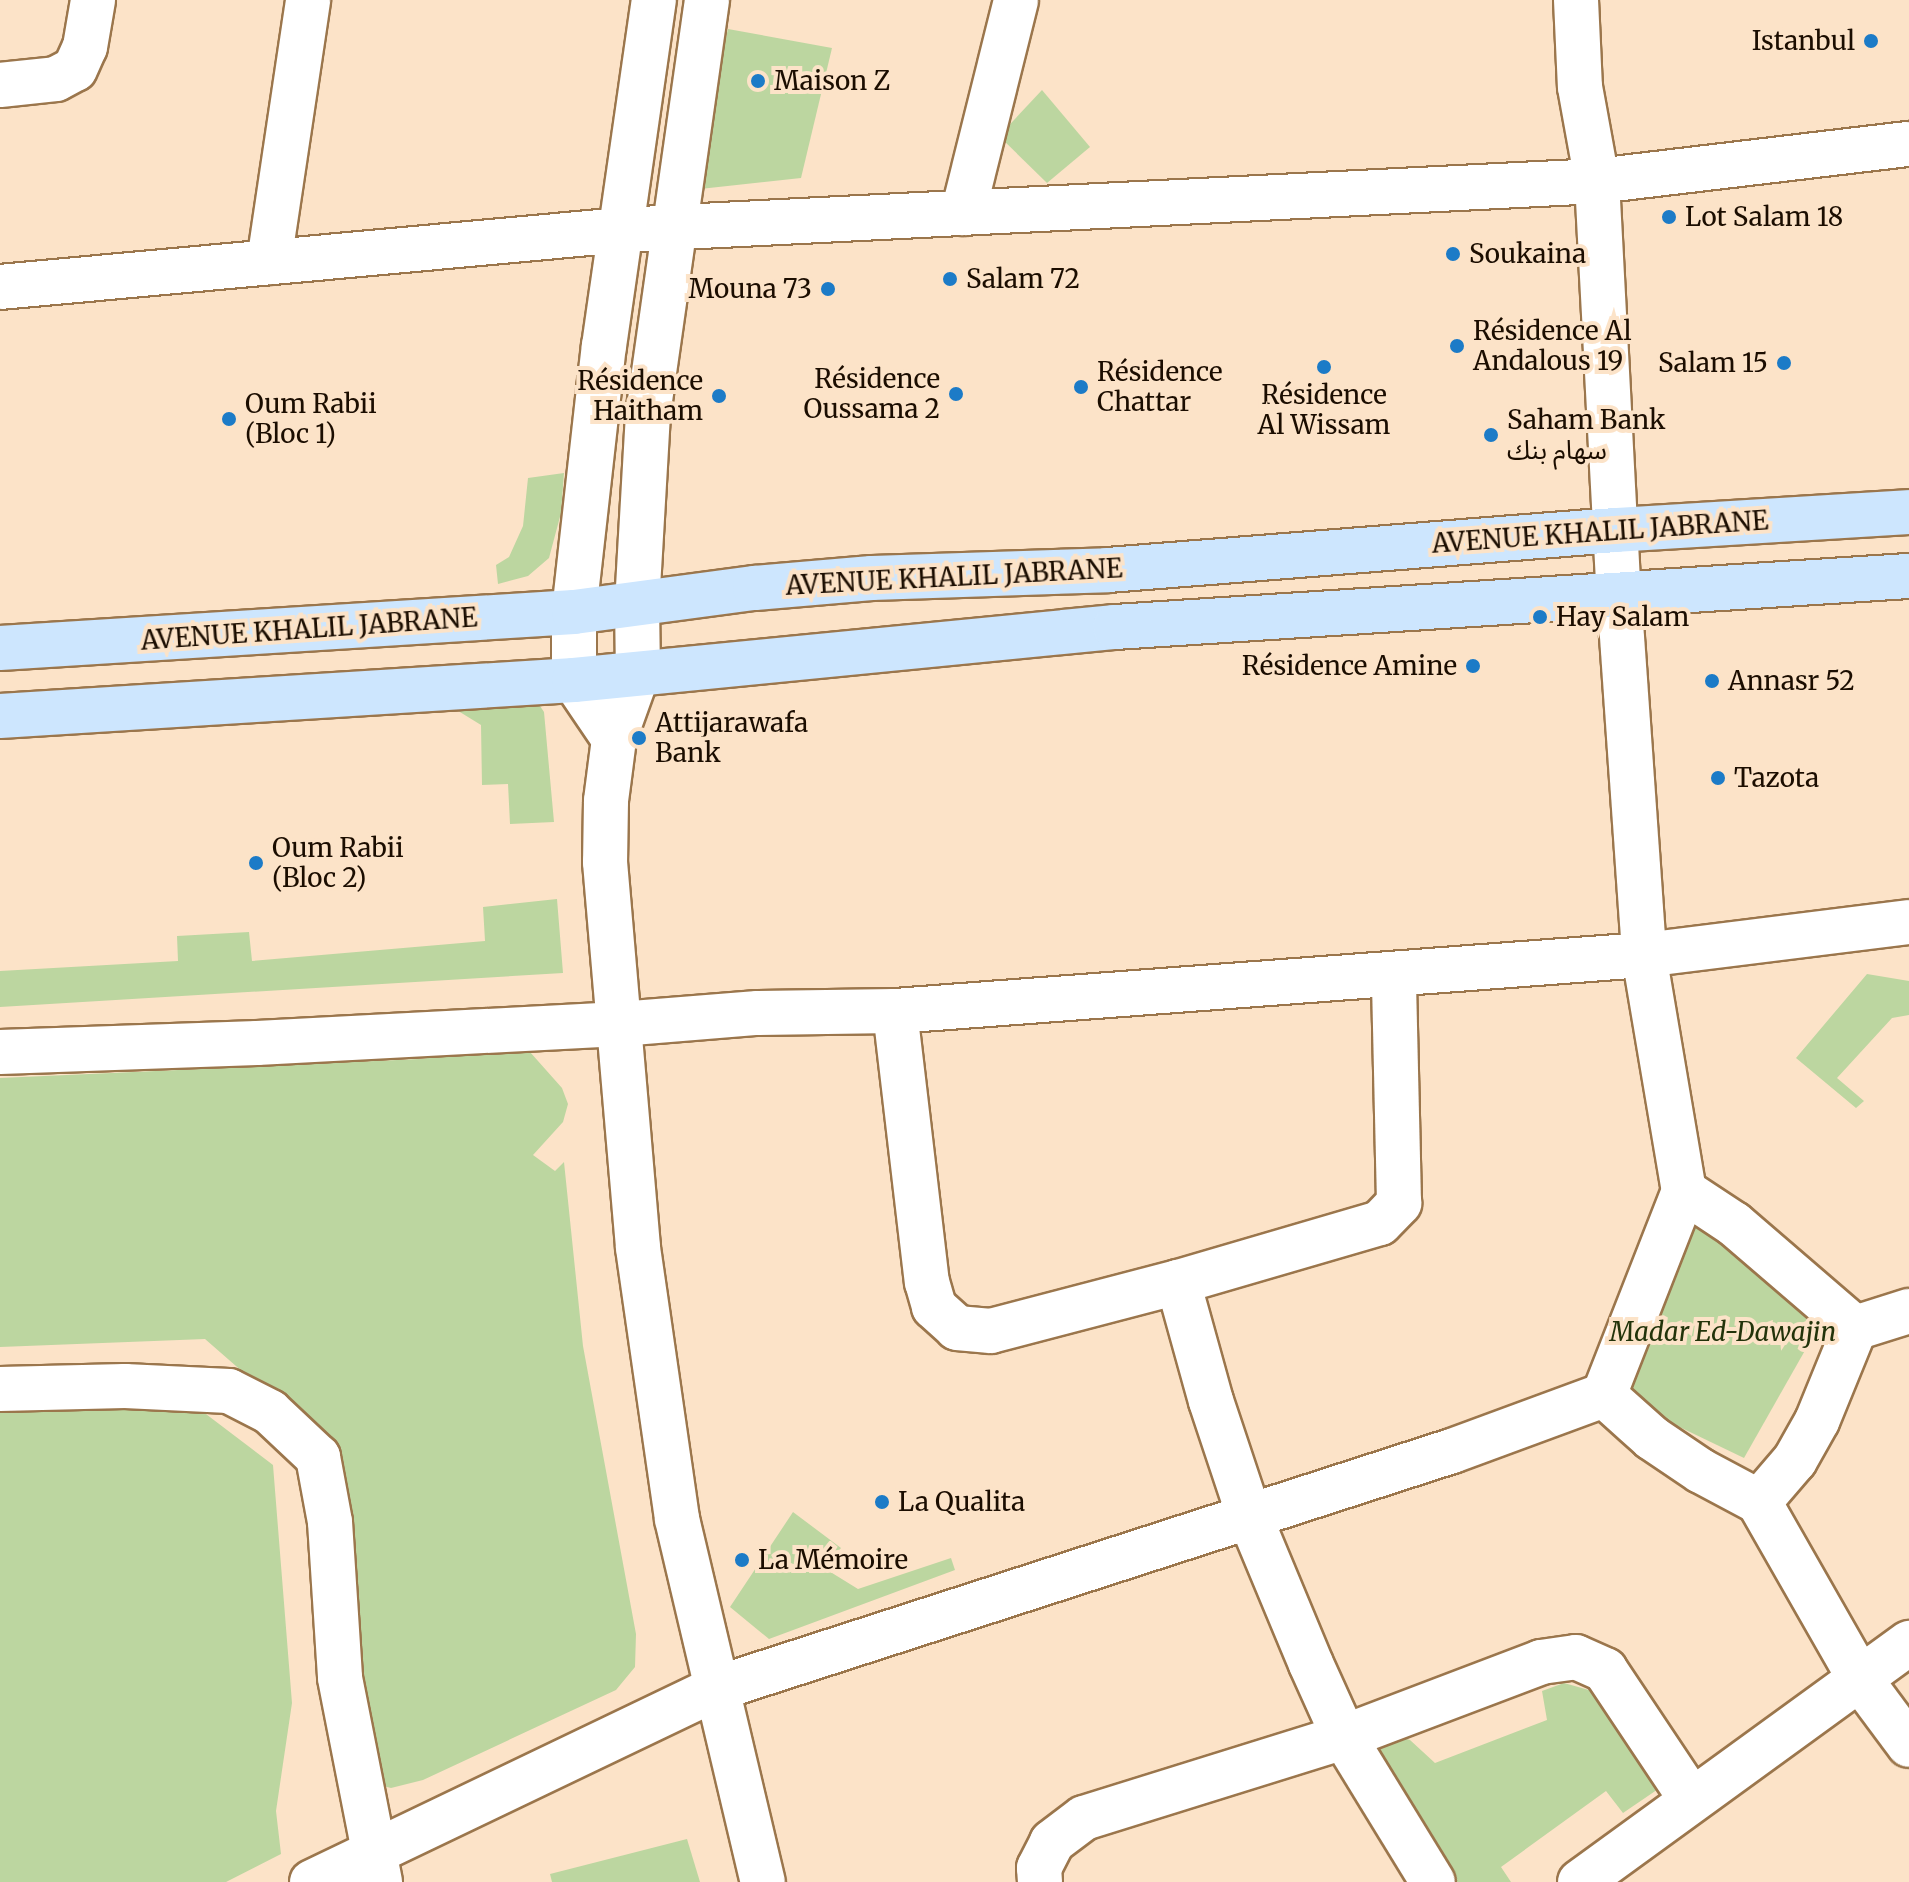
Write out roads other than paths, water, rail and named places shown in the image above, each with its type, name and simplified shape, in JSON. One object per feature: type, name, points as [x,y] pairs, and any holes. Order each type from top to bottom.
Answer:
[{"type":"main road","name":"AVENUE KHALIL JABRANE","points":[[0,648],[574,612],[872,578],[1108,570],[1615,530],[1909,512]]},
{"type":"main road","points":[[0,716],[574,680],[1115,627],[1909,576]]},
{"type":"street","points":[[0,85],[56,79],[75,69],[85,47],[93,0]]},
{"type":"street","points":[[269,262],[308,0]]},
{"type":"street","points":[[614,739],[574,680],[574,612],[604,346],[654,0]]},
{"type":"street","points":[[707,0],[648,414],[637,603],[638,672],[614,739],[606,801],[605,862],[638,1248],[677,1519],[763,1882]]},
{"type":"street","points":[[963,213],[1016,0]]},
{"type":"street","points":[[312,1882],[376,1866],[715,1689],[1452,1451],[1604,1395],[1684,1191],[1644,955],[1615,530],[1597,181],[1580,87],[1576,0]]},
{"type":"street","points":[[0,287],[621,230],[672,230],[1597,181],[1909,144]]},
{"type":"street","points":[[0,1052],[620,1024],[758,1013],[895,1011],[1644,955],[1909,922]]},
{"type":"street","points":[[895,1011],[927,1282],[934,1307],[957,1328],[991,1331],[1178,1282],[1380,1223],[1399,1203],[1394,975]]},
{"type":"street","points":[[1684,1191],[1734,1224],[1855,1328]]},
{"type":"street","points":[[1178,1282],[1211,1401],[1249,1515],[1344,1737],[1433,1882]]},
{"type":"street","points":[[1759,1502],[1795,1460],[1810,1434],[1855,1328],[1909,1311]]},
{"type":"street","points":[[0,1389],[125,1386],[229,1391],[270,1412],[318,1457],[330,1522],[340,1678],[376,1866]]},
{"type":"street","points":[[1604,1395],[1652,1438],[1701,1471],[1759,1502],[1860,1679],[1909,1745]]},
{"type":"street","points":[[1580,1882],[1909,1643]]},
{"type":"street","points":[[1040,1882],[1039,1868],[1052,1842],[1084,1818],[1344,1737],[1541,1662],[1576,1657],[1605,1670],[1691,1799]]},
{"type":"place","name":"Istanbul","points":[[1871,41]]},
{"type":"place","name":"Maison Z","points":[[758,81]]},
{"type":"place","name":"Lot Salam 18","points":[[1669,217]]},
{"type":"place","name":"Soukaina","points":[[1453,254]]},
{"type":"place","name":"Salam 72","points":[[950,279]]},
{"type":"place","name":"Mouna 73","points":[[828,289]]},
{"type":"place","name":"Résidence Al Andalous 19","points":[[1457,346]]},
{"type":"place","name":"Salam 15","points":[[1784,363]]},
{"type":"place","name":"Résidence Al Wissam","points":[[1324,367]]},
{"type":"place","name":"Résidence Chattar","points":[[1081,387]]},
{"type":"place","name":"Résidence Oussama 2","points":[[956,394]]},
{"type":"place","name":"Résidence Haitham","points":[[719,396]]},
{"type":"place","name":"Oum Rabii (Bloc 1)","points":[[229,419]]},
{"type":"place","name":"Saham Bank سهام بنك","points":[[1491,435]]},
{"type":"place","name":"Hay Salam","points":[[1540,617]]},
{"type":"place","name":"Résidence Amine","points":[[1473,666]]},
{"type":"place","name":"Annasr 52","points":[[1712,681]]},
{"type":"place","name":"Attijarawafa Bank","points":[[639,738]]},
{"type":"place","name":"Tazota","points":[[1718,778]]},
{"type":"place","name":"Oum Rabii (Bloc 2)","points":[[256,863]]},
{"type":"place","name":"La Qualita","points":[[882,1502]]},
{"type":"place","name":"La Mémoire","points":[[742,1560]]},
{"type":"park label","name":"Madar Ed-Dawajin","points":[[1723,1332]]}]
